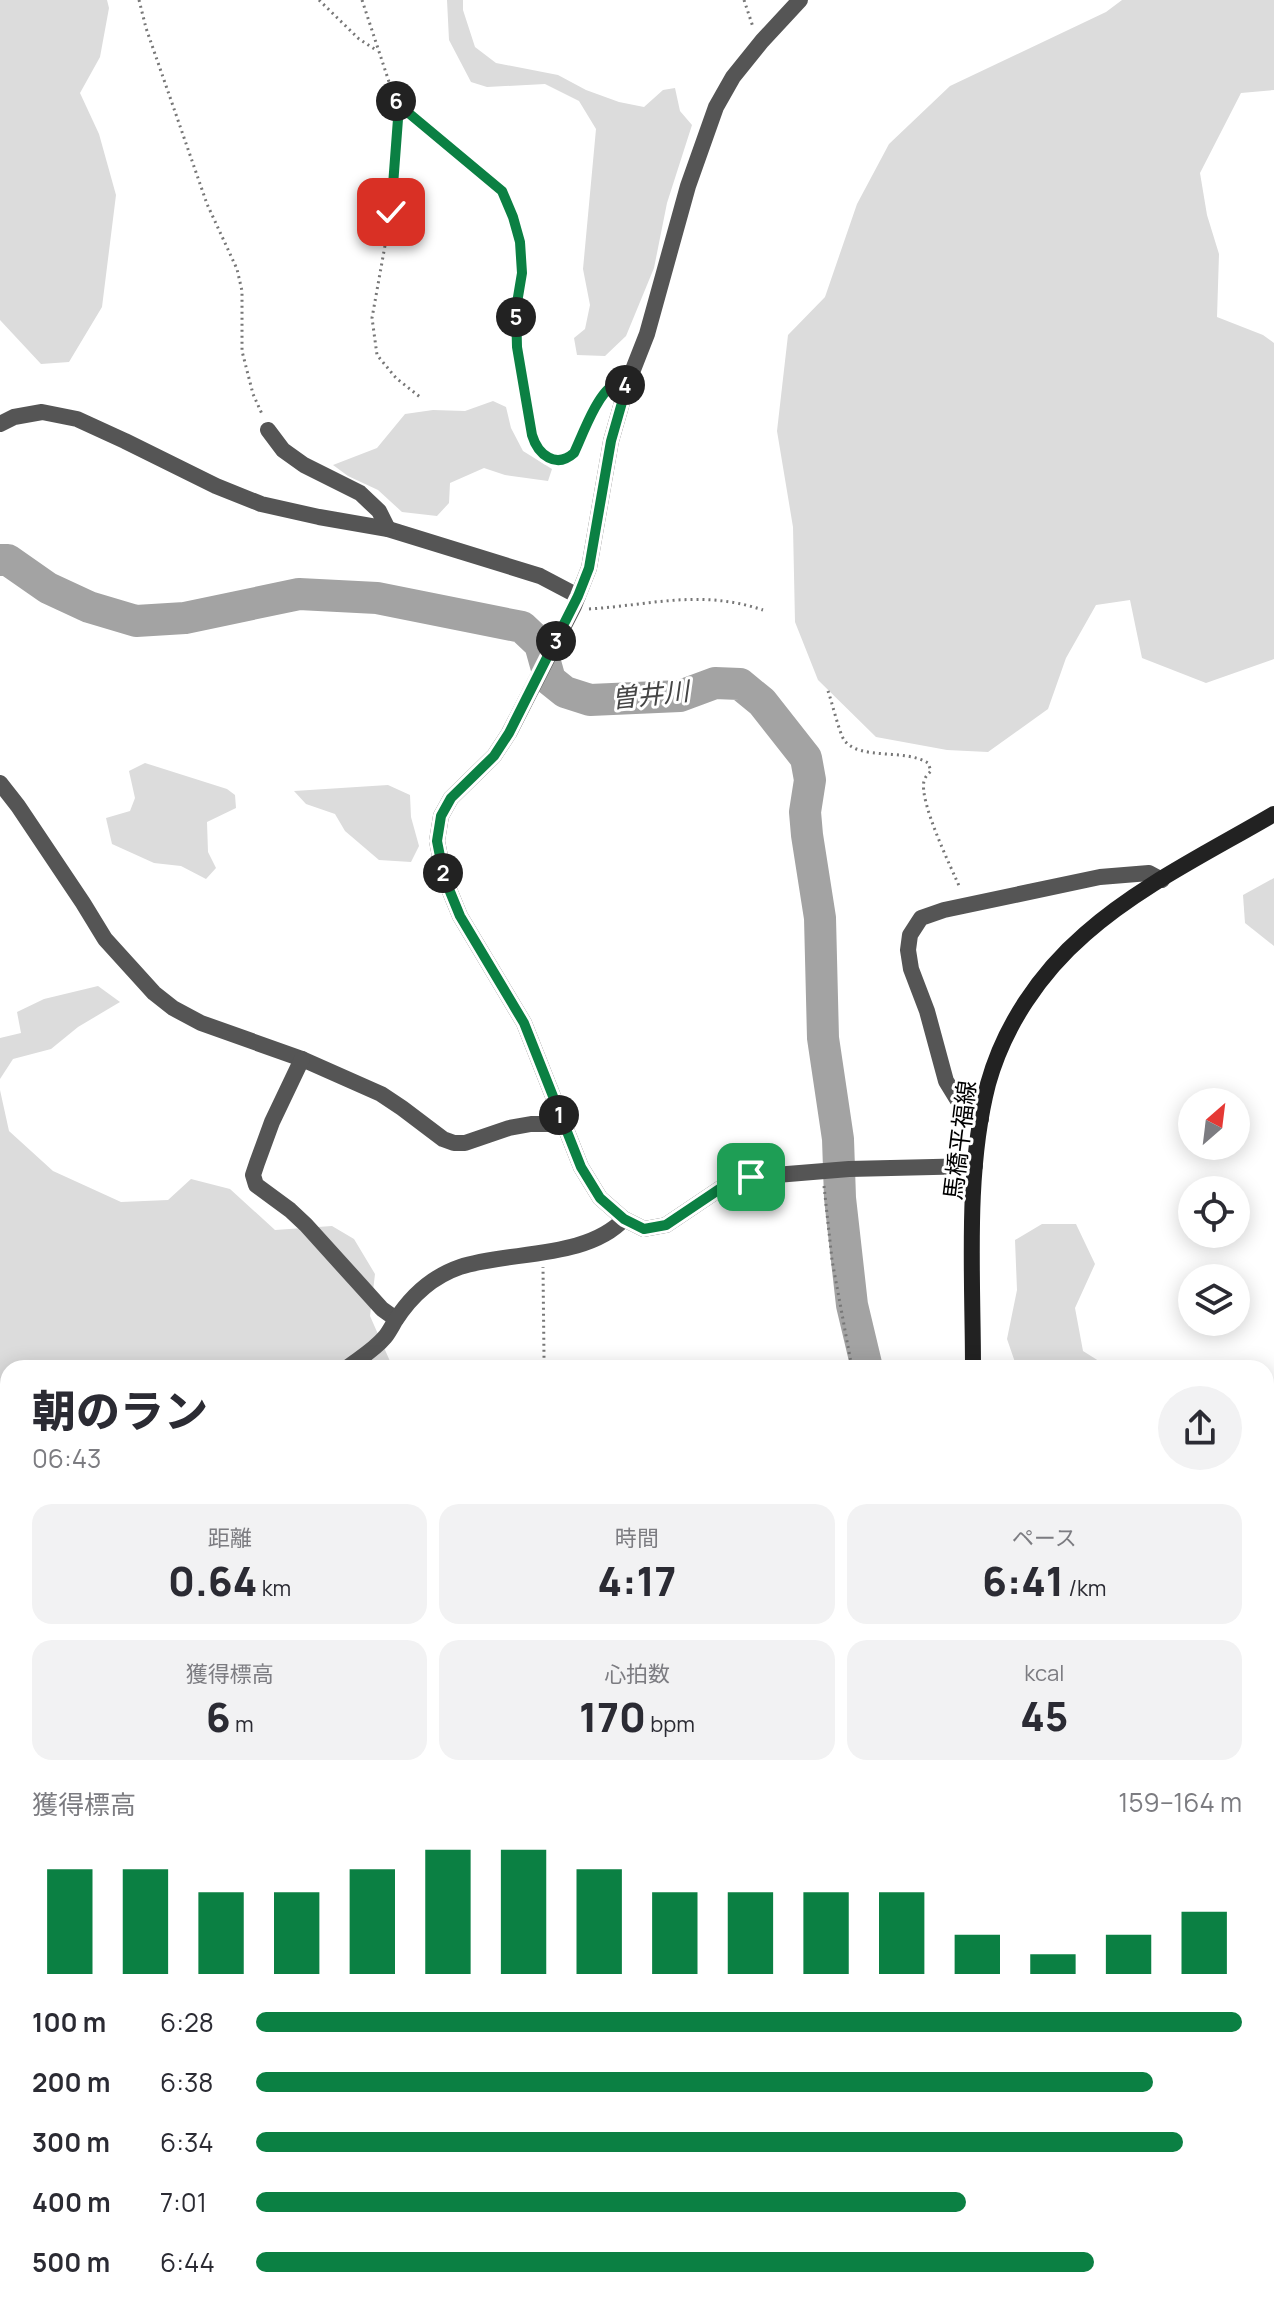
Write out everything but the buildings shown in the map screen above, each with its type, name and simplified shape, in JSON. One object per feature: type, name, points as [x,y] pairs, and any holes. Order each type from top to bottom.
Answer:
[{"type":"main road","name":"馬橋平福線","points":[[973,1360],[975,1166],[981,1119],[1002,1047],[1022,1007],[1040,979],[1087,932],[1139,893],[1274,814]]},
{"type":"street","points":[[800,0],[733,77],[716,107],[688,186],[647,334],[627,385],[611,441],[589,568],[576,601],[509,733],[494,756],[451,798],[441,816],[437,841],[444,877],[460,916],[524,1023],[581,1167],[600,1198],[624,1219],[644,1229],[666,1225],[724,1186],[751,1177],[825,1170],[975,1166]]},
{"type":"street","points":[[0,424],[14,417],[42,412],[77,419],[216,486],[261,504],[388,529],[540,576],[576,601]]},
{"type":"street","points":[[268,430],[283,450],[304,465],[360,493],[379,511],[388,529]]},
{"type":"street","points":[[0,783],[41,839],[105,939],[154,993],[173,1008],[201,1023],[302,1059],[381,1094],[443,1139],[454,1143],[465,1143],[531,1124],[563,1124]]},
{"type":"street","points":[[981,1119],[957,1099],[946,1081],[927,1011],[911,969],[908,950],[910,935],[921,918],[944,910],[1100,877],[1149,873],[1162,880]]},
{"type":"street","points":[[302,1059],[272,1122],[257,1163],[253,1175],[256,1185],[290,1210],[382,1309],[396,1319]]},
{"type":"street","points":[[358,1360],[387,1335],[419,1290],[438,1276],[463,1266],[600,1237],[624,1219]]},
{"type":"path","points":[[139,0],[207,204],[237,269],[242,291],[242,351],[253,394],[268,430]]},
{"type":"path","points":[[319,0],[359,39],[377,50]]},
{"type":"path","points":[[362,0],[398,119],[391,212],[372,318],[377,355],[396,378],[420,397]]},
{"type":"path","points":[[744,0],[750,22],[762,41]]},
{"type":"path","points":[[393,100],[502,191],[513,217],[520,242],[522,273],[516,309],[517,347],[536,447],[556,461],[567,459],[574,453],[599,401],[610,387],[618,383],[627,385]]},
{"type":"path","points":[[576,601],[591,609],[679,598],[742,603],[763,610]]},
{"type":"path","points":[[828,691],[844,739],[860,752],[918,757],[928,763],[931,771],[924,779],[923,792],[927,808],[968,905]]},
{"type":"path","points":[[825,1170],[832,1260],[851,1360]]},
{"type":"path","points":[[543,1251],[543,1360]]},
{"type":"shaded area","points":[[0,0],[107,0],[109,8],[100,57],[80,93],[99,134],[116,195],[102,307],[69,362],[41,364],[0,320]]},
{"type":"shaded area","points":[[447,0],[463,0],[463,10],[475,47],[496,63],[558,75],[586,90],[644,107],[663,90],[675,88],[680,111],[692,125],[667,203],[654,268],[626,336],[605,356],[577,355],[574,338],[585,329],[590,305],[583,269],[596,129],[579,101],[545,84],[487,87],[471,82],[449,40]]},
{"type":"shaded area","points":[[1122,0],[1274,0],[1274,90],[1241,93],[1200,173],[1207,215],[1219,254],[1217,317],[1263,335],[1274,343],[1274,659],[1206,683],[1142,658],[1130,600],[1096,605],[1066,658],[1048,709],[988,752],[947,750],[876,737],[818,680],[795,622],[793,527],[777,431],[788,335],[825,297],[857,204],[889,144],[950,86],[1106,12]]},
{"type":"shaded area","points":[[493,401],[506,407],[511,428],[523,451],[552,469],[548,481],[505,475],[484,468],[450,483],[449,503],[437,516],[402,512],[378,490],[333,465],[377,448],[405,414],[433,410],[465,411]]},
{"type":"shaded area","points":[[145,763],[227,789],[235,795],[236,808],[207,822],[208,852],[216,868],[206,879],[181,866],[154,863],[112,844],[106,818],[130,811],[135,798],[129,771]]},
{"type":"shaded area","points":[[388,785],[410,795],[411,817],[419,846],[411,862],[379,860],[345,831],[335,814],[306,804],[294,791]]},
{"type":"shaded area","points":[[1274,878],[1274,946],[1245,923],[1243,895]]},
{"type":"shaded area","points":[[98,986],[120,1002],[78,1027],[51,1049],[13,1059],[0,1079],[0,1038],[21,1033],[17,1012],[44,999]]},
{"type":"shaded area","points":[[0,1090],[9,1131],[53,1171],[121,1202],[168,1200],[191,1179],[230,1189],[275,1230],[332,1226],[354,1239],[375,1274],[370,1316],[389,1360],[0,1360]]},
{"type":"shaded area","points":[[1042,1224],[1076,1224],[1095,1264],[1075,1308],[1083,1351],[1097,1360],[1014,1360],[1007,1339],[1017,1290],[1015,1240]]},
{"type":"waterway","name":"曽井川","points":[[0,560],[8,560],[48,588],[89,607],[136,621],[185,618],[299,594],[377,598],[522,627],[540,644],[550,680],[565,692],[590,700],[680,696],[715,683],[740,684],[762,702],[806,758],[810,780],[805,812],[820,918],[823,1038],[838,1139],[840,1198],[852,1305],[865,1360]]},
{"type":"route","points":[[391,212],[398,119],[393,100],[502,191],[513,217],[520,242],[522,273],[516,309],[517,347],[536,447],[556,461],[567,459],[574,453],[599,401],[610,387],[618,383],[627,385],[611,441],[589,568],[574,606],[509,733],[494,756],[451,798],[441,816],[437,841],[444,877],[460,916],[524,1023],[581,1167],[600,1198],[624,1219],[644,1229],[666,1225],[724,1186],[751,1177]]}]
